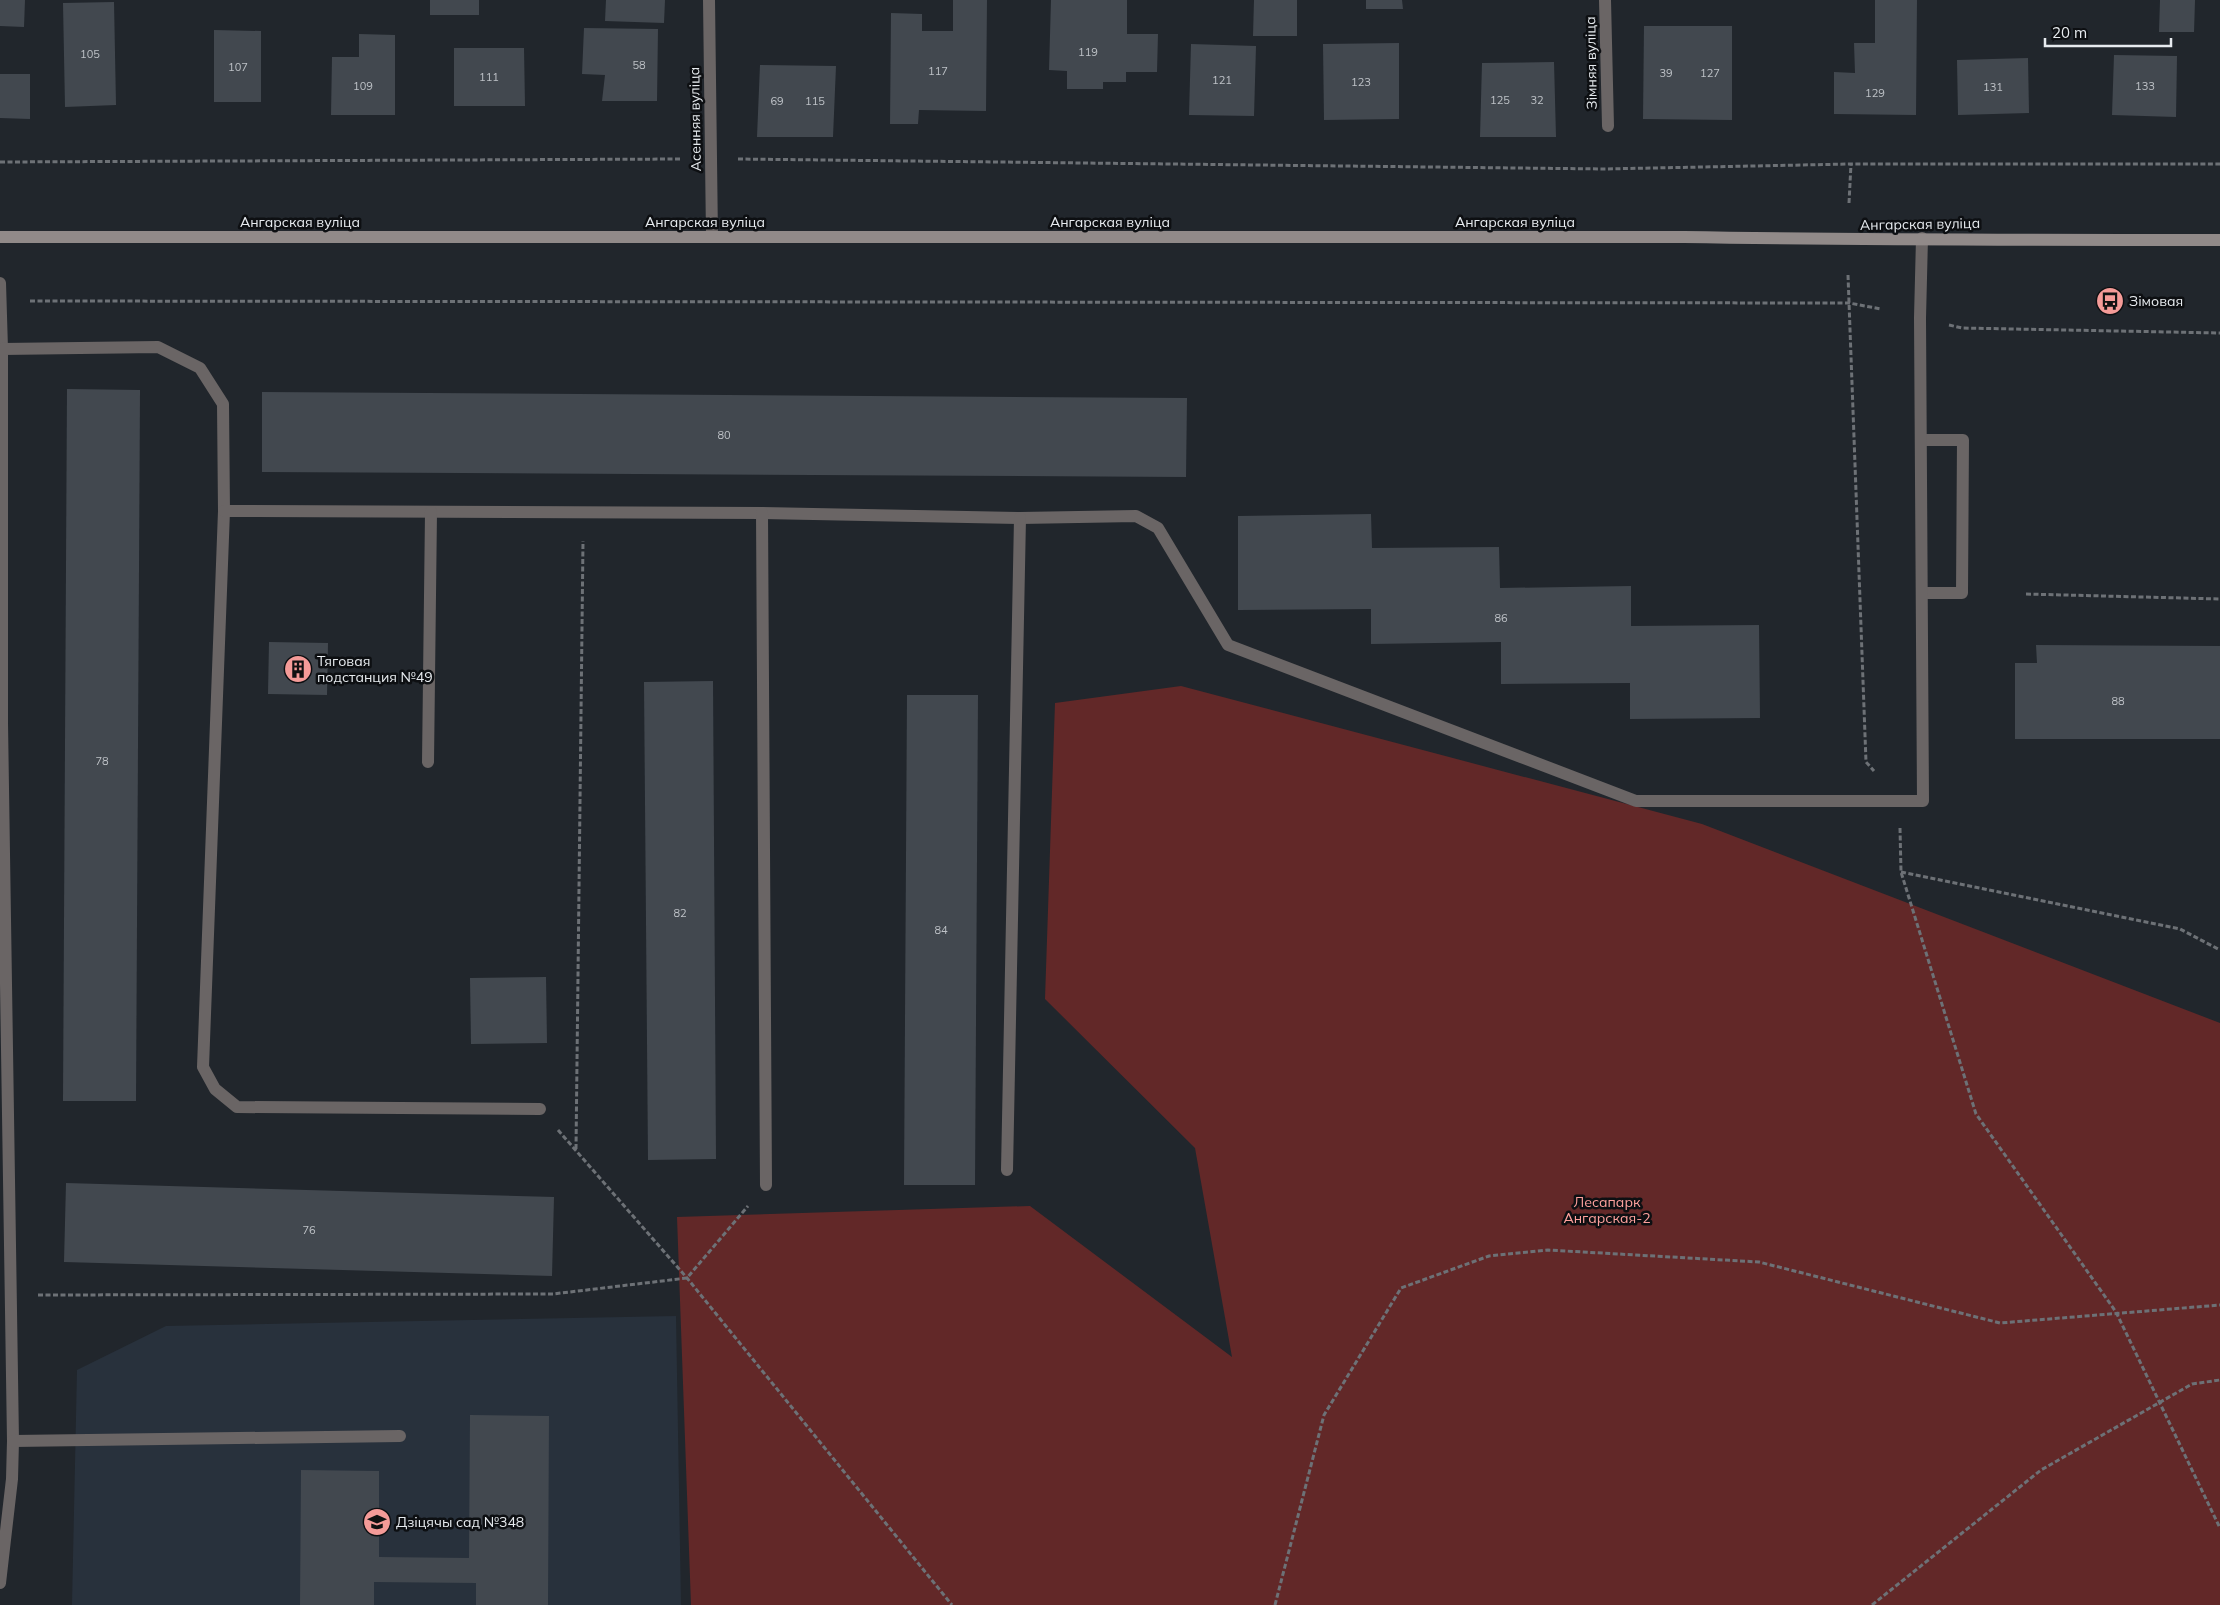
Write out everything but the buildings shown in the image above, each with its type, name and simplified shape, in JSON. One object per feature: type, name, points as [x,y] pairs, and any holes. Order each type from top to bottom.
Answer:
[{"type":"main road","name":"Ангарская вуліца","points":[[0,237],[1684,236],[1849,240],[1922,238],[2220,240]]},
{"type":"street","name":"Асенняя вуліца","points":[[709,0],[712,237]]},
{"type":"street","name":"Зімняя вуліца","points":[[1605,0],[1608,126]]},
{"type":"street","points":[[224,511],[762,513],[1020,518],[1136,516],[1158,528],[1228,645],[1636,801],[1922,801],[1920,318],[1922,238]]},
{"type":"street","points":[[0,284],[2,348],[1,723],[5,1232],[10,1295],[13,1441],[12,1479],[0,1583]]},
{"type":"street","points":[[2,348],[158,347],[200,368],[223,404],[224,511],[203,1067],[215,1089],[237,1107],[540,1109]]},
{"type":"street","points":[[1921,440],[1963,440],[1962,593],[1922,593]]},
{"type":"street","points":[[428,762],[431,512]]},
{"type":"street","points":[[762,513],[766,1185]]},
{"type":"street","points":[[1007,1170],[1020,518]]},
{"type":"street","points":[[13,1441],[400,1436]]},
{"type":"street","points":[[0,1496],[12,1479]]},
{"type":"path","points":[[0,162],[710,158],[1604,168],[1851,164],[2220,164]]},
{"type":"path","points":[[1849,203],[1851,164]]},
{"type":"path","points":[[1848,275],[1866,762],[1899,801],[1901,872],[1976,1114],[2116,1312],[2220,1528]]},
{"type":"path","points":[[0,301],[1849,303],[1881,309]]},
{"type":"path","points":[[1947,325],[1962,328],[2220,333]]},
{"type":"path","points":[[576,1150],[583,512]]},
{"type":"path","points":[[2026,594],[2220,599]]},
{"type":"path","points":[[1901,872],[2180,929],[2220,950]]},
{"type":"path","points":[[540,1109],[687,1278],[952,1605]]},
{"type":"path","points":[[10,1295],[553,1294],[687,1278],[766,1185]]},
{"type":"path","points":[[1275,1605],[1324,1415],[1396,1296],[1402,1288],[1489,1256],[1548,1250],[1759,1262],[2000,1322],[2220,1305]]},
{"type":"path","points":[[1872,1605],[2042,1470],[2192,1384],[2220,1380]]},
{"type":"shaded area","name":"Дзіцячы сад №348","points":[[676,1316],[681,1605],[72,1605],[77,1370],[166,1326]]},
{"type":"green space","name":"Лесапарк Ангарская-2","points":[[1181,686],[1702,824],[2220,1023],[2220,1605],[691,1605],[677,1217],[1030,1206],[1232,1357],[1195,1148],[1045,999],[1055,703]]},
{"type":"place","name":"Зімовая","points":[[2110,301]]},
{"type":"place","name":"Тяговая подстанция №49","points":[[298,669]]},
{"type":"place","name":"Дзіцячы сад №348","points":[[377,1522]]}]
